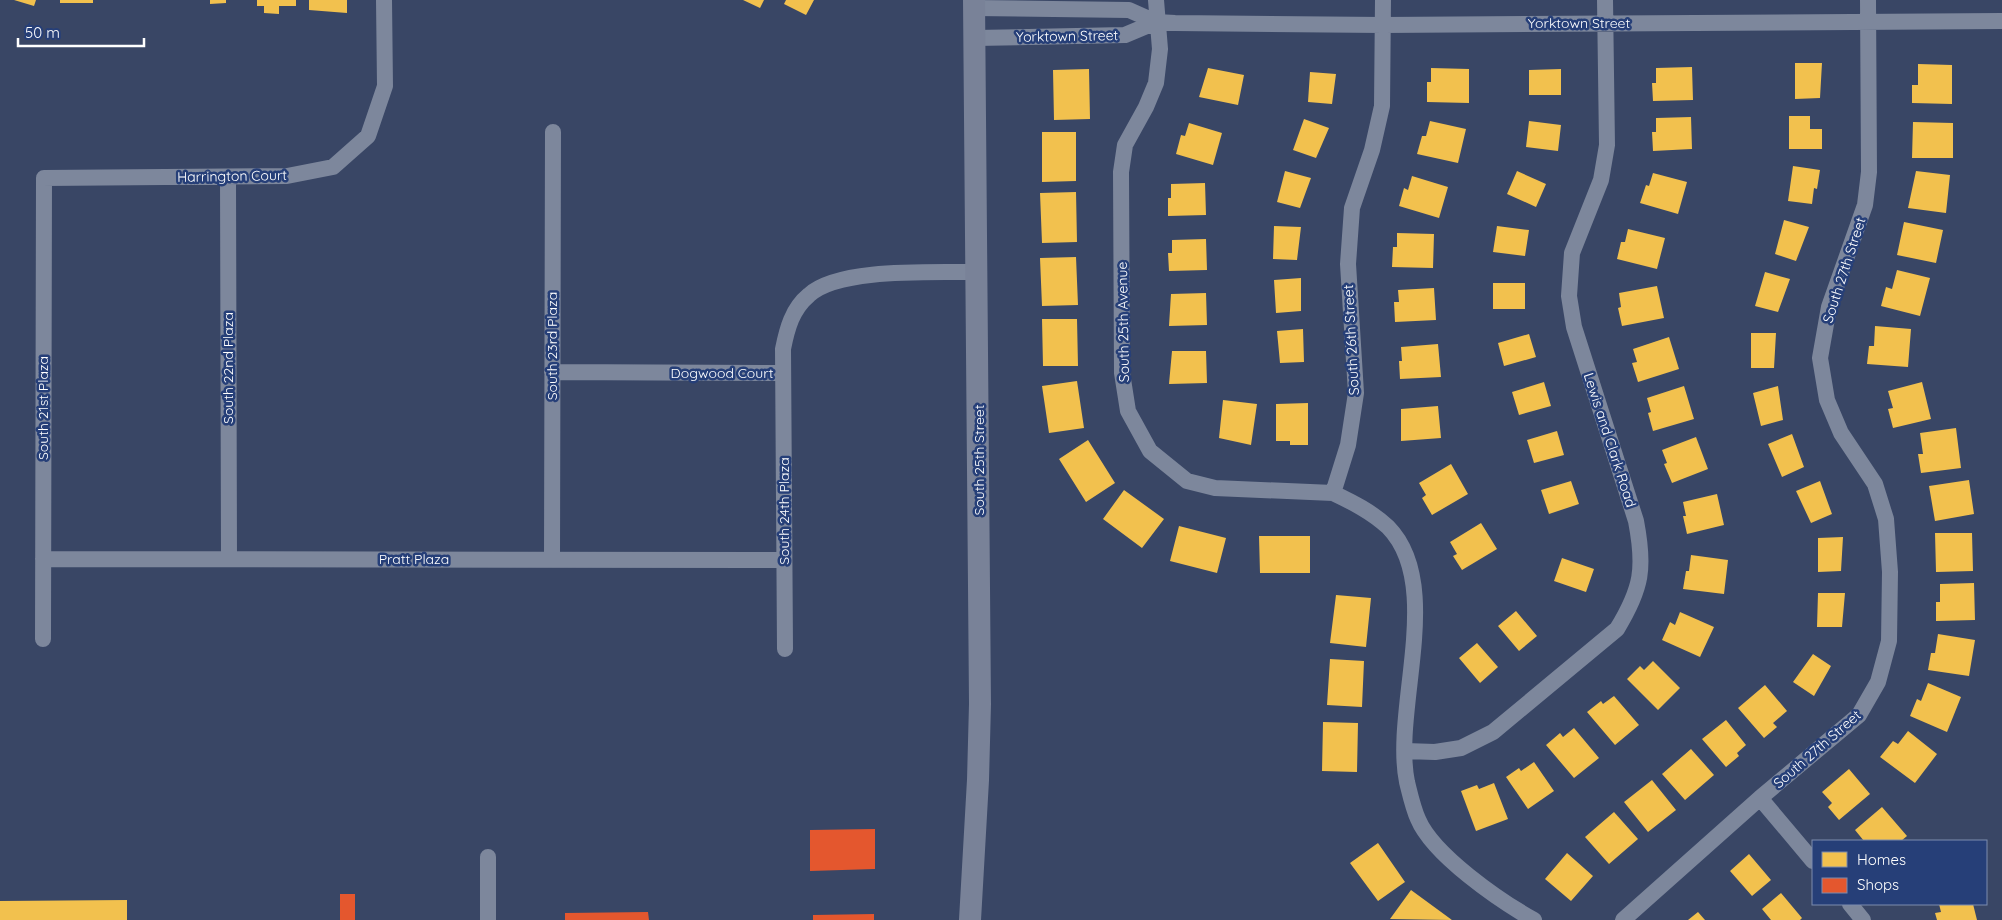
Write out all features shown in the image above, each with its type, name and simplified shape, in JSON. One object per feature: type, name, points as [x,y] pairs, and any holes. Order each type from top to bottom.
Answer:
[{"type":"street","name":"South 25th Avenue","points":[[1156,0],[1156,22],[1160,49],[1156,83],[1146,107],[1125,145],[1121,172],[1122,373],[1128,411],[1150,451],[1186,480],[1215,488],[1243,491],[1333,493]]},
{"type":"street","name":"South 26th Street","points":[[1333,493],[1348,445],[1356,394],[1348,264],[1352,208],[1372,150],[1382,106],[1383,0]]},
{"type":"street","name":"Lewis and Clark Road","points":[[1405,751],[1435,752],[1461,748],[1494,732],[1617,629],[1630,607],[1639,584],[1642,551],[1636,521],[1576,336],[1569,296],[1572,253],[1601,180],[1607,146],[1605,0]]},
{"type":"street","name":"South 27th Street","points":[[1623,920],[1760,798],[1859,715],[1878,682],[1889,641],[1890,572],[1886,519],[1875,484],[1841,433],[1827,400],[1820,358],[1830,307],[1865,205],[1869,172],[1868,0]]},
{"type":"street","name":"Yorktown Street","points":[[974,4],[1129,10],[1156,22],[1383,25],[1605,22],[2002,21]]},
{"type":"street","name":"South 25th Street","points":[[970,920],[978,780],[980,704],[978,272],[974,4]]},
{"type":"street","name":"Harrington Court","points":[[44,178],[287,176],[333,167],[368,136],[385,86],[384,5]]},
{"type":"street","name":"Yorktown Street","points":[[975,38],[1125,35],[1156,22]]},
{"type":"street","name":"South 23rd Plaza","points":[[552,132],[552,559]]},
{"type":"street","name":"South 22nd Plaza","points":[[228,177],[229,559]]},
{"type":"street","name":"South 21st Plaza","points":[[43,639],[44,178]]},
{"type":"street","name":"Dogwood Court","points":[[552,372],[783,373],[784,349],[788,327],[797,308],[810,294],[830,284],[852,277],[978,272]]},
{"type":"street","name":"South 24th Plaza","points":[[783,373],[785,649]]},
{"type":"street","points":[[1333,493],[1353,502],[1388,528],[1400,546],[1409,566],[1414,590],[1415,619],[1405,751],[1407,781],[1418,820],[1436,845],[1468,874],[1534,920]]},
{"type":"street","name":"Pratt Plaza","points":[[43,559],[784,560]]},
{"type":"street","points":[[1760,798],[1812,860]]},
{"type":"street","points":[[488,857],[488,920]]},
{"type":"street","points":[[1851,905],[1863,920]]},
{"type":"building: Homes","points":[[14,0],[36,0],[34,6]]},
{"type":"building: Homes","points":[[60,0],[93,0],[93,3],[60,3]]},
{"type":"building: Homes","points":[[210,0],[226,0],[226,3],[210,4]]},
{"type":"building: Homes","points":[[257,0],[296,0],[296,6],[279,6],[279,14],[264,13],[264,6],[257,6]]},
{"type":"building: Homes","points":[[309,0],[347,0],[347,13],[309,10]]},
{"type":"building: Homes","points":[[743,0],[764,0],[760,8]]},
{"type":"building: Homes","points":[[786,0],[814,0],[806,15],[784,4]]},
{"type":"building: Homes","points":[[1795,63],[1822,63],[1820,98],[1795,99]]},
{"type":"building: Homes","points":[[1918,64],[1952,65],[1952,104],[1912,103],[1912,85],[1918,85]]},
{"type":"building: Homes","points":[[1692,67],[1693,100],[1653,101],[1652,83],[1656,83],[1656,68]]},
{"type":"building: Homes","points":[[1208,68],[1244,75],[1238,105],[1199,97]]},
{"type":"building: Homes","points":[[1431,68],[1469,69],[1469,103],[1427,102],[1427,82],[1431,82]]},
{"type":"building: Homes","points":[[1089,69],[1090,119],[1054,120],[1053,70]]},
{"type":"building: Homes","points":[[1561,69],[1561,95],[1529,95],[1529,70]]},
{"type":"building: Homes","points":[[1310,72],[1336,74],[1332,104],[1308,102]]},
{"type":"building: Homes","points":[[1789,116],[1810,116],[1810,129],[1822,129],[1822,149],[1789,149]]},
{"type":"building: Homes","points":[[1691,117],[1692,149],[1653,151],[1652,132],[1656,132],[1656,118]]},
{"type":"building: Homes","points":[[1304,119],[1329,128],[1316,158],[1293,150]]},
{"type":"building: Homes","points":[[1430,121],[1466,129],[1458,163],[1417,154],[1422,136],[1426,136]]},
{"type":"building: Homes","points":[[1529,121],[1561,125],[1558,151],[1526,147]]},
{"type":"building: Homes","points":[[1913,122],[1953,123],[1953,158],[1912,158]]},
{"type":"building: Homes","points":[[1189,123],[1222,133],[1213,165],[1176,154],[1181,135],[1185,136]]},
{"type":"building: Homes","points":[[1042,132],[1076,132],[1076,181],[1042,182]]},
{"type":"building: Homes","points":[[1793,166],[1820,170],[1817,189],[1814,188],[1812,204],[1788,201]]},
{"type":"building: Homes","points":[[1285,171],[1311,178],[1300,208],[1277,202]]},
{"type":"building: Homes","points":[[1517,171],[1546,184],[1536,207],[1507,194]]},
{"type":"building: Homes","points":[[1916,171],[1950,175],[1946,213],[1908,208]]},
{"type":"building: Homes","points":[[1653,173],[1687,182],[1678,214],[1640,203],[1646,185],[1649,186]]},
{"type":"building: Homes","points":[[1412,176],[1448,187],[1439,218],[1399,206],[1404,188],[1408,190]]},
{"type":"building: Homes","points":[[1205,183],[1206,215],[1168,216],[1168,198],[1171,198],[1171,184]]},
{"type":"building: Homes","points":[[1076,192],[1077,242],[1042,243],[1040,193]]},
{"type":"building: Homes","points":[[1784,220],[1809,227],[1796,261],[1775,254]]},
{"type":"building: Homes","points":[[1904,222],[1943,230],[1936,263],[1897,255]]},
{"type":"building: Homes","points":[[1274,226],[1301,227],[1297,260],[1273,259]]},
{"type":"building: Homes","points":[[1497,226],[1529,230],[1525,256],[1493,252]]},
{"type":"building: Homes","points":[[1628,229],[1665,238],[1657,269],[1617,259],[1621,242],[1625,242]]},
{"type":"building: Homes","points":[[1397,233],[1434,234],[1433,268],[1392,267],[1393,247],[1397,247]]},
{"type":"building: Homes","points":[[1206,239],[1207,270],[1169,271],[1168,253],[1172,253],[1172,240]]},
{"type":"building: Homes","points":[[1076,257],[1078,305],[1042,306],[1040,258]]},
{"type":"building: Homes","points":[[1897,270],[1930,278],[1920,316],[1881,306],[1886,287],[1892,289]]},
{"type":"building: Homes","points":[[1765,272],[1790,279],[1778,312],[1755,306]]},
{"type":"building: Homes","points":[[1301,278],[1301,311],[1276,313],[1274,280]]},
{"type":"building: Homes","points":[[1493,283],[1525,283],[1525,309],[1493,309]]},
{"type":"building: Homes","points":[[1657,286],[1664,318],[1622,326],[1618,308],[1621,307],[1619,293]]},
{"type":"building: Homes","points":[[1434,288],[1436,320],[1395,322],[1394,302],[1399,302],[1398,290]]},
{"type":"building: Homes","points":[[1206,293],[1207,325],[1169,326],[1171,294]]},
{"type":"building: Homes","points":[[1042,319],[1077,319],[1078,366],[1043,366]]},
{"type":"building: Homes","points":[[1875,326],[1911,329],[1908,367],[1867,364],[1869,346],[1874,346]]},
{"type":"building: Homes","points":[[1303,329],[1304,362],[1280,363],[1277,331]]},
{"type":"building: Homes","points":[[1751,333],[1776,333],[1774,368],[1751,368]]},
{"type":"building: Homes","points":[[1529,334],[1536,357],[1504,366],[1498,343]]},
{"type":"building: Homes","points":[[1669,337],[1679,369],[1638,382],[1632,363],[1637,362],[1633,349]]},
{"type":"building: Homes","points":[[1438,344],[1441,377],[1400,379],[1399,361],[1402,361],[1401,347]]},
{"type":"building: Homes","points":[[1172,351],[1206,351],[1207,383],[1169,384]]},
{"type":"building: Homes","points":[[1077,381],[1084,428],[1049,433],[1042,386]]},
{"type":"building: Homes","points":[[1544,382],[1551,406],[1519,415],[1512,392]]},
{"type":"building: Homes","points":[[1922,382],[1931,419],[1893,428],[1888,409],[1893,408],[1888,391]]},
{"type":"building: Homes","points":[[1684,386],[1694,419],[1653,431],[1648,413],[1651,412],[1647,398]]},
{"type":"building: Homes","points":[[1778,386],[1783,420],[1761,426],[1753,393]]},
{"type":"building: Homes","points":[[1223,400],[1257,404],[1251,445],[1219,438]]},
{"type":"building: Homes","points":[[1308,403],[1308,445],[1290,445],[1290,441],[1276,441],[1276,404]]},
{"type":"building: Homes","points":[[1438,406],[1441,438],[1401,441],[1401,409]]},
{"type":"building: Homes","points":[[1956,428],[1961,468],[1921,473],[1918,454],[1923,454],[1920,433]]},
{"type":"building: Homes","points":[[1557,431],[1564,455],[1534,463],[1527,440]]},
{"type":"building: Homes","points":[[1792,434],[1804,467],[1782,477],[1768,444]]},
{"type":"building: Homes","points":[[1696,437],[1708,469],[1672,483],[1664,464],[1667,463],[1662,450]]},
{"type":"building: Homes","points":[[1088,440],[1115,483],[1086,502],[1059,459]]},
{"type":"building: Homes","points":[[1451,464],[1468,494],[1432,515],[1422,498],[1426,495],[1419,483]]},
{"type":"building: Homes","points":[[1969,480],[1974,514],[1935,521],[1929,486]]},
{"type":"building: Homes","points":[[1571,481],[1579,504],[1549,514],[1541,490]]},
{"type":"building: Homes","points":[[1820,481],[1832,514],[1811,523],[1796,491]]},
{"type":"building: Homes","points":[[1124,490],[1164,519],[1142,548],[1103,519]]},
{"type":"building: Homes","points":[[1717,494],[1724,525],[1687,534],[1683,516],[1686,516],[1683,502]]},
{"type":"building: Homes","points":[[1481,523],[1497,549],[1462,570],[1453,556],[1457,554],[1450,542]]},
{"type":"building: Homes","points":[[1179,526],[1226,538],[1217,573],[1170,561]]},
{"type":"building: Homes","points":[[1935,533],[1972,533],[1973,571],[1936,572]]},
{"type":"building: Homes","points":[[1259,536],[1310,536],[1310,573],[1260,573]]},
{"type":"building: Homes","points":[[1843,537],[1841,571],[1818,572],[1818,538]]},
{"type":"building: Homes","points":[[1691,555],[1728,560],[1724,594],[1683,589],[1686,571],[1689,571]]},
{"type":"building: Homes","points":[[1562,558],[1594,569],[1586,592],[1554,581]]},
{"type":"building: Homes","points":[[1974,583],[1975,620],[1936,621],[1936,602],[1940,602],[1940,584]]},
{"type":"building: Homes","points":[[1818,593],[1845,593],[1842,627],[1817,627]]},
{"type":"building: Homes","points":[[1336,595],[1371,598],[1366,647],[1330,643]]},
{"type":"building: Homes","points":[[1516,611],[1537,636],[1519,651],[1498,626]]},
{"type":"building: Homes","points":[[1680,612],[1714,627],[1700,657],[1662,640],[1670,622],[1675,625]]},
{"type":"building: Homes","points":[[1938,634],[1975,640],[1969,676],[1928,670],[1931,653],[1935,653]]},
{"type":"building: Homes","points":[[1477,643],[1498,667],[1480,683],[1459,658]]},
{"type":"building: Homes","points":[[1813,654],[1831,666],[1814,696],[1793,682]]},
{"type":"building: Homes","points":[[1330,659],[1364,661],[1362,707],[1327,705]]},
{"type":"building: Homes","points":[[1653,661],[1680,688],[1658,710],[1627,679],[1640,666],[1644,670]]},
{"type":"building: Homes","points":[[1928,683],[1961,697],[1947,732],[1910,716],[1917,699],[1921,701]]},
{"type":"building: Homes","points":[[1765,685],[1787,711],[1773,723],[1777,727],[1764,738],[1738,708]]},
{"type":"building: Homes","points":[[1614,696],[1639,725],[1615,745],[1587,712],[1601,701],[1603,704]]},
{"type":"building: Homes","points":[[1726,720],[1746,745],[1737,753],[1739,756],[1726,767],[1702,739]]},
{"type":"building: Homes","points":[[1323,722],[1358,723],[1357,772],[1322,771]]},
{"type":"building: Homes","points":[[1574,728],[1599,758],[1574,778],[1546,745],[1560,733],[1563,737]]},
{"type":"building: Homes","points":[[1908,731],[1937,754],[1915,783],[1880,757],[1893,741],[1898,744]]},
{"type":"building: Homes","points":[[1691,749],[1714,775],[1685,800],[1662,774]]},
{"type":"building: Homes","points":[[1534,762],[1554,791],[1528,809],[1506,777],[1519,768],[1521,771]]},
{"type":"building: Homes","points":[[1849,769],[1870,794],[1839,820],[1828,807],[1832,803],[1822,792]]},
{"type":"building: Homes","points":[[1652,780],[1676,810],[1648,832],[1624,802]]},
{"type":"building: Homes","points":[[1494,783],[1508,819],[1476,831],[1461,791],[1477,785],[1479,789]]},
{"type":"building: Homes","points":[[1882,807],[1907,836],[1902,840],[1863,840],[1855,830]]},
{"type":"building: Homes","points":[[1614,812],[1638,839],[1609,864],[1585,837]]},
{"type":"building: Homes","points":[[1378,843],[1405,882],[1378,901],[1350,863]]},
{"type":"building: Homes","points":[[1567,853],[1593,876],[1571,901],[1545,879]]},
{"type":"building: Homes","points":[[1749,854],[1771,880],[1752,896],[1730,871]]},
{"type":"building: Homes","points":[[1411,890],[1452,920],[1390,919]]},
{"type":"building: Homes","points":[[1781,893],[1802,918],[1800,920],[1771,920],[1762,909]]},
{"type":"building: Homes","points":[[127,900],[127,920],[0,920],[0,901]]},
{"type":"building: Homes","points":[[1939,905],[1973,905],[1977,920],[1937,920],[1935,913],[1941,912]]},
{"type":"building: Homes","points":[[1698,912],[1705,920],[1688,920]]},
{"type":"building: Shops","points":[[875,829],[875,869],[810,871],[810,830]]},
{"type":"building: Shops","points":[[340,894],[355,894],[355,920],[340,920]]},
{"type":"building: Shops","points":[[648,912],[649,920],[565,920],[565,913]]},
{"type":"building: Shops","points":[[874,914],[874,920],[813,920],[813,915]]}]
